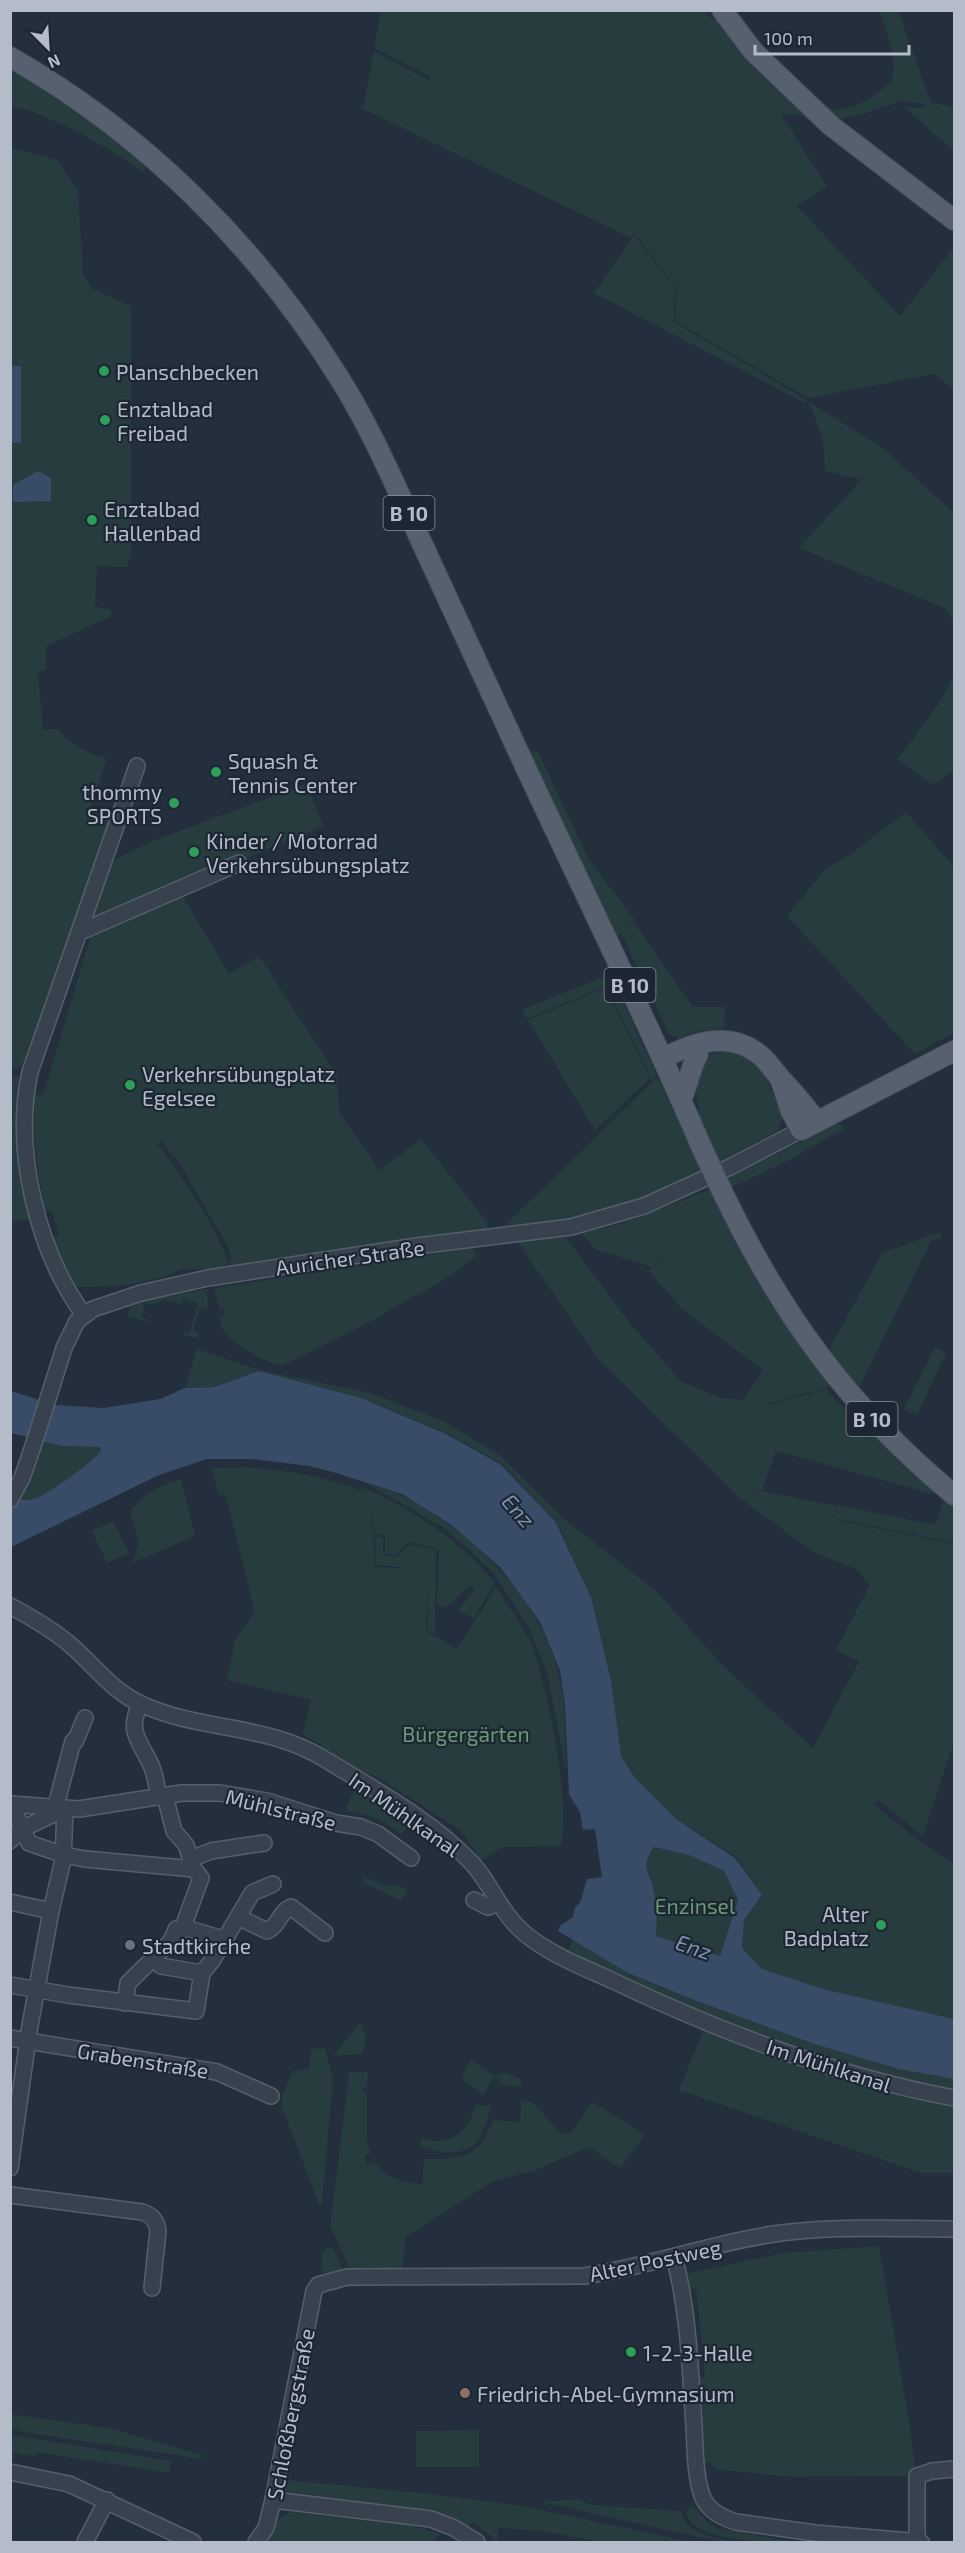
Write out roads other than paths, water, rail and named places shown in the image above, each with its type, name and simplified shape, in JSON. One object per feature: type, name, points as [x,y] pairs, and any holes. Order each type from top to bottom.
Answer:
[{"type":"main road","points":[[722,10],[753,51],[830,125],[954,220]]},
{"type":"main road","name":"B 10","points":[[10,57],[53,83],[109,122],[177,180],[225,227],[257,264],[317,343],[376,444],[665,1062],[722,1191],[768,1280],[811,1345],[868,1414],[954,1495]]},
{"type":"main road","points":[[665,1062],[698,1054],[721,1040]]},
{"type":"main road","points":[[665,1062],[693,1044],[721,1040],[741,1043],[758,1053],[780,1078],[789,1104],[809,1126],[954,1051]]},
{"type":"main road","points":[[681,1100],[698,1054]]},
{"type":"street","points":[[11,1498],[22,1478],[64,1347],[77,1321],[84,1315],[70,1297],[43,1233],[31,1190],[24,1130],[26,1093],[30,1072],[137,766]]},
{"type":"street","points":[[80,932],[239,863]]},
{"type":"street","name":"Auricher Straße","points":[[84,1315],[106,1304],[141,1293],[208,1278],[417,1246],[571,1227],[644,1206],[730,1167],[809,1126]]},
{"type":"street","name":"Im Mühlkanal","points":[[10,1606],[40,1622],[66,1641],[113,1686],[173,1715],[286,1740],[326,1759],[416,1817],[449,1842],[478,1869],[499,1903],[523,1932],[550,1950],[696,2018],[837,2069],[898,2088],[954,2098]]},
{"type":"street","points":[[134,1696],[133,1727],[153,1768],[174,1831],[186,1845],[196,1869]]},
{"type":"street","points":[[10,2168],[36,1990],[64,1858],[59,1806],[73,1741],[75,1742],[85,1718]]},
{"type":"street","name":"Mühlstraße","points":[[59,1806],[114,1805],[162,1796],[214,1793],[267,1801],[336,1823],[362,1827],[378,1834],[411,1858]]},
{"type":"street","points":[[59,1806],[11,1804],[29,1843],[64,1858],[196,1869]]},
{"type":"street","points":[[10,1841],[22,1829],[59,1806]]},
{"type":"street","points":[[125,2003],[128,1983],[171,1941],[196,1869],[212,1851],[264,1843]]},
{"type":"street","points":[[10,1984],[125,2003],[195,2010],[202,1973],[212,1961],[249,1897],[252,1893],[273,1884]]},
{"type":"street","points":[[474,1900],[488,1908],[499,1903]]},
{"type":"street","points":[[10,1902],[51,1911]]},
{"type":"street","points":[[238,1917],[267,1931],[274,1928],[284,1912],[295,1908],[325,1933]]},
{"type":"street","points":[[174,1929],[223,1939]]},
{"type":"street","points":[[154,1959],[161,1966],[202,1973]]},
{"type":"street","name":"Grabenstraße","points":[[10,2038],[217,2072],[271,2096]]},
{"type":"street","points":[[10,2195],[142,2212],[150,2216],[156,2222],[158,2231],[152,2288]]},
{"type":"street","name":"Alter Postweg","points":[[318,2285],[347,2277],[584,2276],[616,2271],[766,2235],[824,2228],[954,2229]]},
{"type":"street","points":[[674,2257],[682,2289],[697,2466],[703,2498],[709,2507],[723,2518],[736,2522],[815,2533],[919,2542],[917,2476],[932,2471],[954,2469]]},
{"type":"street","name":"Schloßbergstraße","points":[[256,2542],[266,2528],[274,2496],[314,2290],[318,2285]]},
{"type":"street","points":[[10,2472],[69,2484],[107,2500],[188,2541]]},
{"type":"street","points":[[274,2496],[431,2519],[454,2528],[477,2542]]},
{"type":"street","points":[[85,2542],[107,2500]]},
{"type":"water","points":[[11,366],[21,366],[21,443],[11,443]]},
{"type":"water","points":[[38,471],[51,478],[51,501],[13,502],[13,485]]},
{"type":"water","name":"Enz","points":[[259,1371],[361,1398],[444,1433],[500,1464],[555,1521],[591,1597],[611,1680],[621,1756],[635,1778],[676,1819],[735,1858],[762,1895],[744,1920],[742,1948],[762,1969],[823,1989],[954,2019],[954,2079],[899,2069],[814,2044],[697,2001],[628,1973],[558,1931],[560,1926],[573,1917],[587,1879],[602,1877],[595,1829],[583,1830],[580,1812],[569,1794],[565,1704],[560,1671],[540,1622],[500,1567],[450,1524],[402,1494],[310,1466],[252,1459],[207,1459],[159,1475],[11,1547],[10,1496],[24,1500],[39,1496],[80,1470],[101,1450],[99,1447],[62,1446],[11,1433],[11,1391],[55,1405],[104,1408],[160,1399],[185,1388],[215,1387]],"holes":[[[654,1847],[689,1855],[724,1871],[738,1900],[720,1956],[656,1936],[656,1903],[647,1870],[647,1860]]]},
{"type":"place","name":"Planschbecken","points":[[104,371]]},
{"type":"place","name":"Enztalbad Freibad","points":[[105,420]]},
{"type":"place","name":"Enztalbad Hallenbad","points":[[92,520]]},
{"type":"place","name":"Squash & Tennis Center","points":[[216,772]]},
{"type":"place","name":"thommy SPORTS","points":[[174,803]]},
{"type":"place","name":"Kinder / Motorrad Verkehrsübungsplatz","points":[[194,852]]},
{"type":"place","name":"Verkehrsübungplatz Egelsee","points":[[130,1085]]},
{"type":"place","name":"Alter Badplatz","points":[[881,1925]]},
{"type":"place","name":"Stadtkirche","points":[[130,1945]]},
{"type":"place","name":"1-2-3-Halle","points":[[631,2352]]},
{"type":"place","name":"Friedrich-Abel-Gymnasium","points":[[465,2393]]},
{"type":"park label","name":"Bürgergärten","points":[[466,1733]]},
{"type":"park label","name":"Enzinsel","points":[[695,1905]]}]
